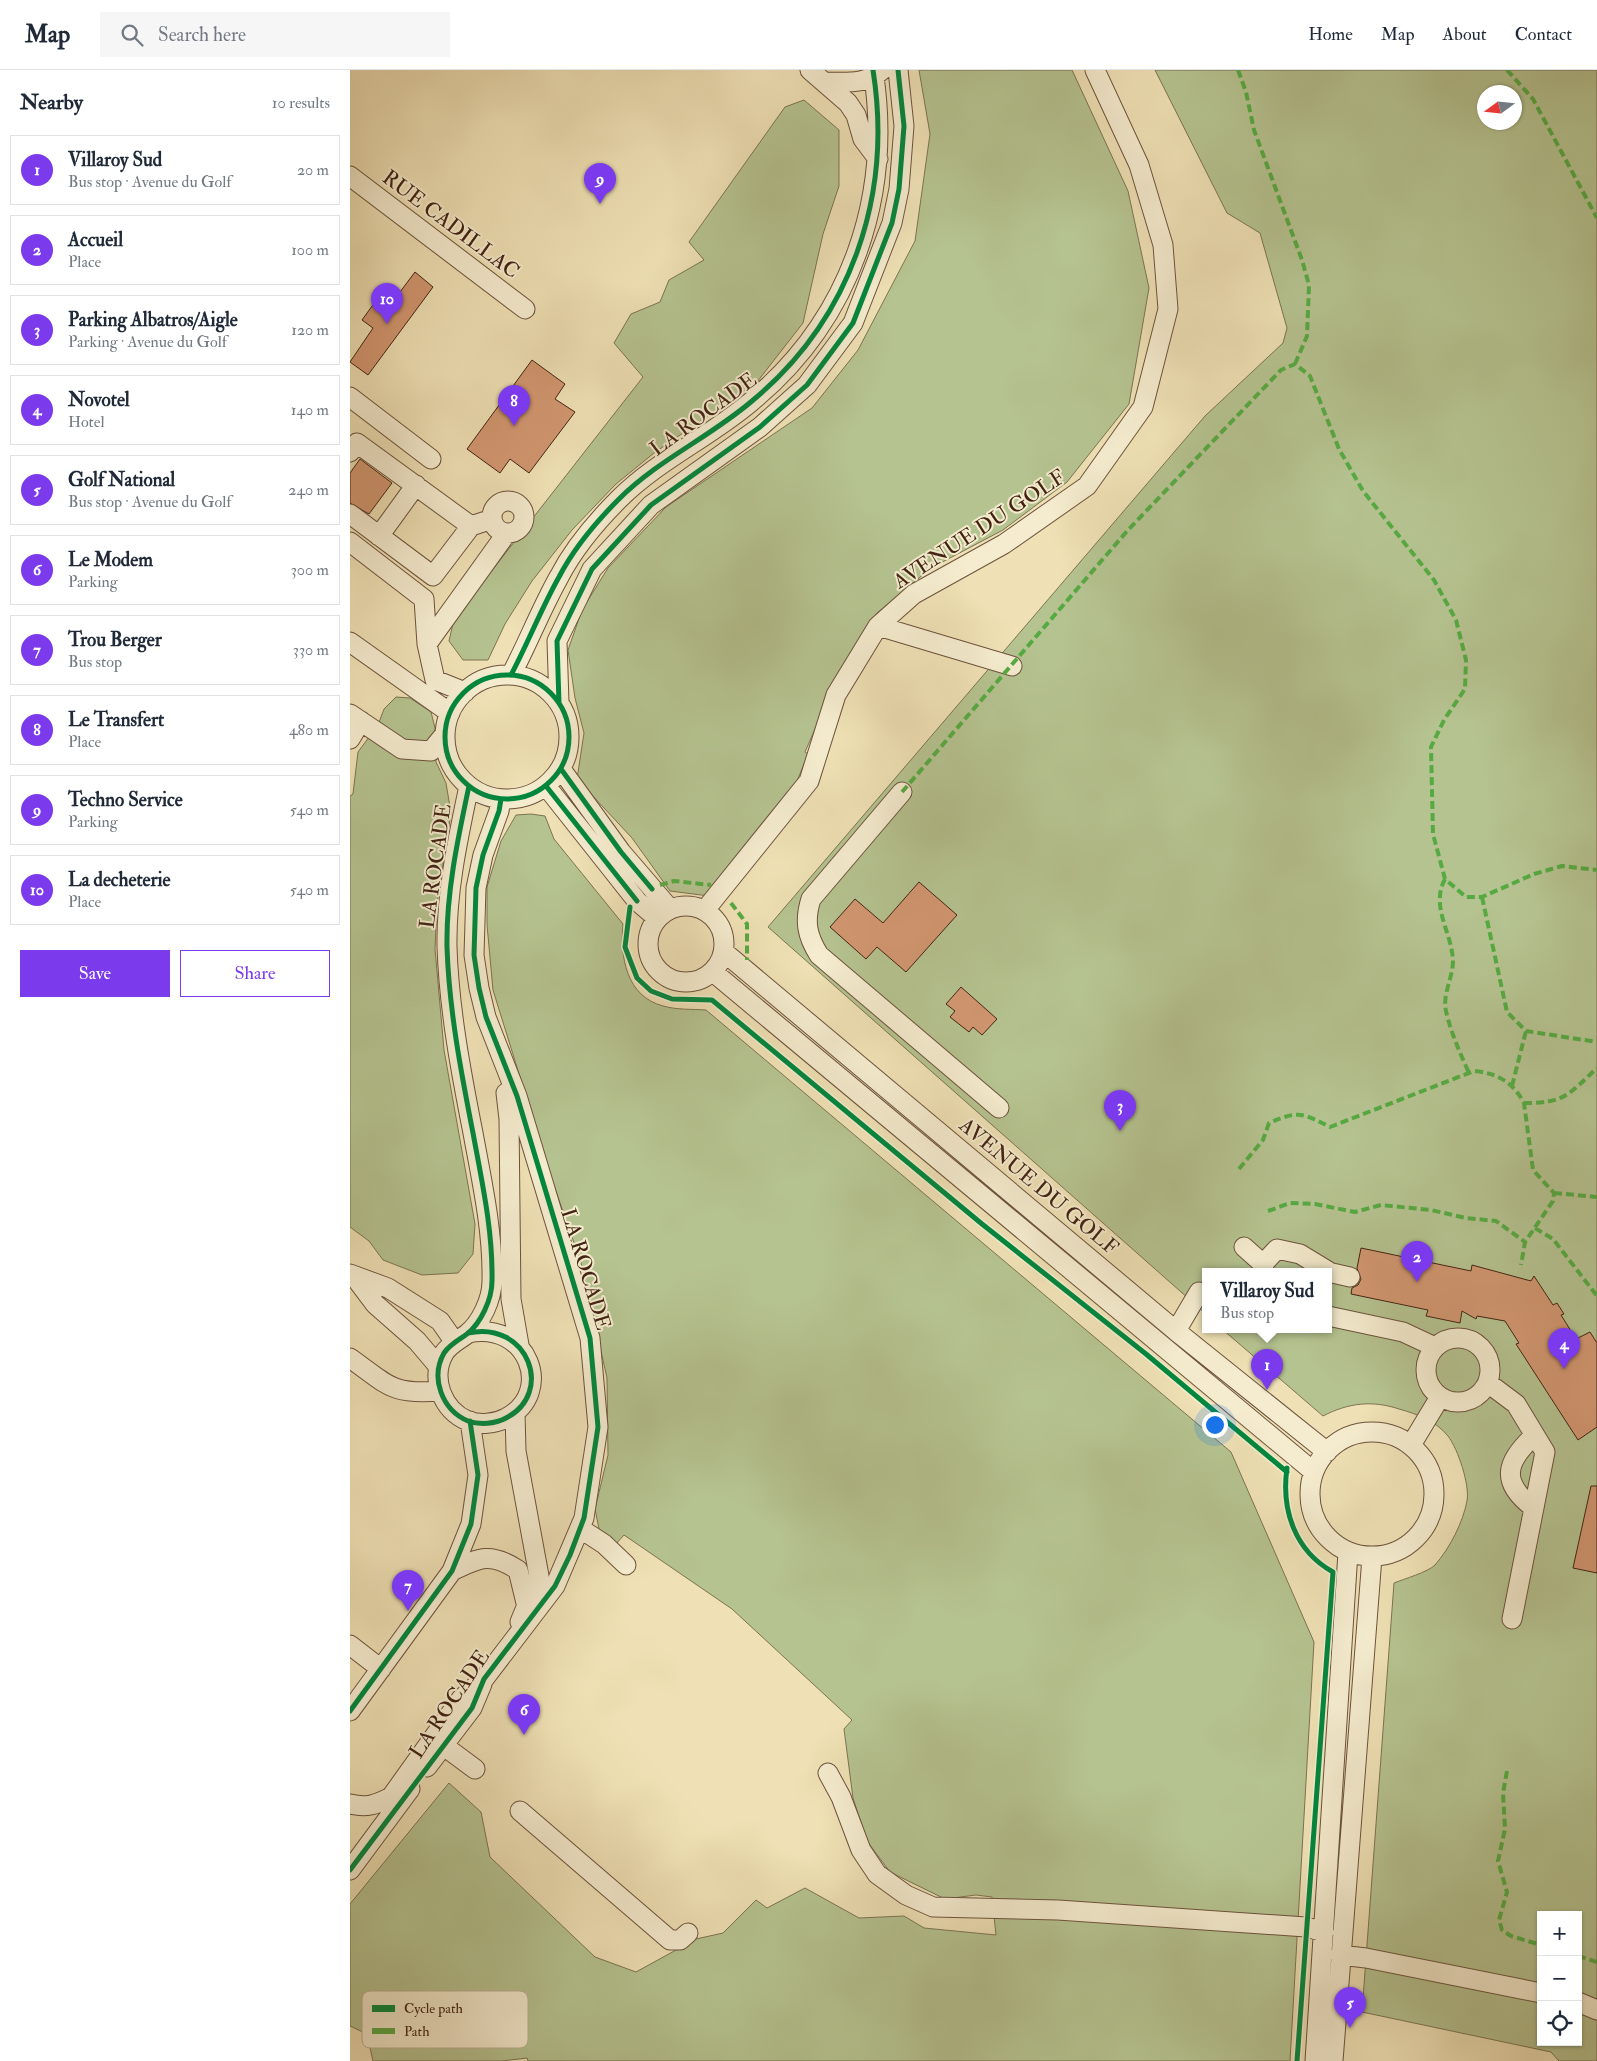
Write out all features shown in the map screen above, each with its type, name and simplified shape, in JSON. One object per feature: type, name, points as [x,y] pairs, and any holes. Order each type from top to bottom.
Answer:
[{"type":"street","points":[[810,70],[848,103],[856,115],[863,139],[878,159]]},
{"type":"street","name":"LA ROCADE","points":[[559,703],[557,641],[592,569],[651,505],[760,428],[807,385],[854,323],[892,223],[899,189],[904,126],[898,70]]},
{"type":"street","name":"AVENUE DU GOLF","points":[[705,910],[809,781],[836,695],[878,626],[914,594],[1004,544],[1087,486],[1144,407],[1168,309],[1163,245],[1139,164],[1095,70]]},
{"type":"street","points":[[826,82],[854,83],[876,72]]},
{"type":"street","name":"LA ROCADE","points":[[511,675],[559,576],[597,523],[645,476],[725,422],[758,396],[782,374],[818,331],[851,271],[870,209],[878,159],[876,72]]},
{"type":"street","name":"RUE CADILLAC","points":[[350,176],[525,309]]},
{"type":"street","points":[[350,397],[431,459]]},
{"type":"street","points":[[350,452],[357,443],[471,526]]},
{"type":"street","points":[[379,536],[416,485]]},
{"type":"street","points":[[427,644],[506,534],[518,531],[522,527],[525,516],[520,506],[510,501],[501,502],[493,510],[492,519],[494,526],[506,534]]},
{"type":"street","points":[[350,514],[433,576],[471,526],[492,519]]},
{"type":"street","points":[[350,542],[424,599],[427,644],[435,680]]},
{"type":"street","points":[[878,626],[1012,666]]},
{"type":"street","points":[[350,642],[450,713]]},
{"type":"street","points":[[402,665],[465,692]]},
{"type":"street","points":[[511,675],[530,679],[546,689],[559,703],[569,729],[566,756],[561,769],[546,786],[532,794],[517,799],[501,799],[484,795],[469,786],[457,773],[449,758],[446,734],[450,713],[465,692],[486,679],[511,675]]},
{"type":"street","points":[[350,739],[355,718],[402,749],[432,751],[446,734]]},
{"type":"street","points":[[561,769],[664,914]]},
{"type":"street","name":"LA ROCADE","points":[[461,1337],[487,1306],[492,1287],[488,1218],[456,1035],[447,948],[450,891],[469,786]]},
{"type":"street","points":[[546,786],[637,902],[664,914]]},
{"type":"street","points":[[902,792],[811,899],[806,926],[811,942],[819,955],[999,1108]]},
{"type":"street","name":"LA ROCADE","points":[[501,799],[499,811],[482,855],[476,888],[474,955],[486,1017],[508,1100],[511,1299],[519,1346]]},
{"type":"street","points":[[679,906],[693,906],[705,910],[716,919],[724,935],[724,952],[713,972],[702,979],[689,982],[668,978],[658,969],[651,958],[648,945],[650,931],[664,914],[679,906]]},
{"type":"street","name":"AVENUE DU GOLF","points":[[724,952],[1176,1331],[1327,1452]]},
{"type":"street","name":"AVENUE DU GOLF","points":[[713,972],[1314,1472]]},
{"type":"street","name":"LA ROCADE","points":[[350,1804],[362,1807],[376,1805],[391,1797],[461,1699],[484,1679],[555,1586],[581,1529],[584,1518],[598,1427],[590,1338],[517,1096],[486,1017]]},
{"type":"street","points":[[1244,1247],[1263,1268],[1277,1248],[1300,1254],[1322,1268]]},
{"type":"street","points":[[1332,1273],[1350,1277]]},
{"type":"street","points":[[352,1275],[388,1288],[440,1321],[461,1337]]},
{"type":"street","points":[[352,1275],[375,1304],[417,1341],[439,1367]]},
{"type":"street","points":[[1176,1331],[1199,1292]]},
{"type":"street","points":[[1332,1317],[1403,1332],[1435,1347]]},
{"type":"street","points":[[482,1330],[495,1331],[508,1337],[519,1346],[527,1358],[531,1372],[530,1387],[525,1401],[515,1412],[494,1423],[470,1421],[457,1414],[447,1404],[440,1391],[439,1367],[444,1353],[461,1337],[482,1330]]},
{"type":"street","points":[[1451,1338],[1468,1338],[1484,1349],[1491,1365],[1488,1383],[1476,1397],[1458,1403],[1440,1397],[1428,1382],[1426,1364],[1435,1347],[1451,1338]]},
{"type":"street","points":[[350,1358],[397,1391],[417,1393],[440,1391]]},
{"type":"street","points":[[1488,1383],[1516,1404],[1545,1452],[1512,1619]]},
{"type":"street","points":[[1411,1445],[1440,1397]]},
{"type":"street","name":"LA ROCADE","points":[[513,1639],[526,1603],[539,1576],[516,1451],[515,1412]]},
{"type":"street","points":[[350,1711],[452,1571],[472,1524],[478,1475],[470,1421]]},
{"type":"street","points":[[1378,1433],[1397,1438],[1411,1445],[1426,1465],[1433,1485],[1433,1506],[1425,1526],[1411,1542],[1393,1553],[1372,1557],[1348,1552],[1332,1542],[1319,1528],[1315,1519],[1310,1491],[1314,1472],[1327,1452],[1342,1440],[1360,1434],[1378,1433]]},
{"type":"street","points":[[1534,1508],[1521,1498],[1511,1482],[1510,1468],[1518,1450],[1535,1435]]},
{"type":"street","points":[[581,1529],[604,1544],[626,1565]]},
{"type":"street","points":[[1315,2061],[1348,1552]]},
{"type":"street","points":[[452,1571],[470,1562],[488,1557],[503,1560],[518,1570],[526,1603]]},
{"type":"street","points":[[1333,2061],[1372,1557]]},
{"type":"street","points":[[350,1645],[381,1668]]},
{"type":"street","name":"LA ROCADE","points":[[351,1867],[472,1708],[484,1679]]},
{"type":"street","points":[[444,1746],[475,1769]]},
{"type":"street","points":[[828,1773],[842,1797],[861,1850],[877,1874],[906,1895],[933,1907],[1058,1910],[1306,1927],[1324,1932]]},
{"type":"street","points":[[520,1811],[670,1940],[680,1940],[688,1933]]},
{"type":"street","points":[[1340,1955],[1366,1958],[1537,1992]]},
{"type":"street","points":[[1582,2004],[1597,2010]]},
{"type":"green space","points":[[919,70],[1072,70],[1128,191],[1149,288],[1129,404],[1067,482],[1003,530],[931,568],[877,613],[839,674],[805,752],[808,754],[791,796],[709,896],[670,891],[632,838],[577,779],[584,733],[575,698],[568,650],[582,610],[608,568],[666,507],[812,408],[858,350],[915,241],[930,134]]},
{"type":"green space","points":[[1155,70],[1597,70],[1597,2061],[1559,2061],[1551,2052],[1362,2012],[1394,1583],[1432,1568],[1446,1551],[1459,1526],[1465,1509],[1467,1486],[1456,1449],[1448,1436],[1432,1422],[1406,1411],[1379,1404],[1360,1404],[1342,1408],[1323,1416],[1227,1333],[1332,1333],[1332,1268],[1202,1268],[1202,1310],[768,927],[1205,416],[1283,343],[1287,328],[1260,233],[1227,213]]},
{"type":"green space","points":[[804,100],[839,130],[839,186],[823,234],[803,323],[757,382],[654,453],[616,484],[572,530],[532,581],[505,624],[488,660],[463,660],[449,641],[454,619],[643,377],[614,343],[631,314],[660,302],[669,280],[704,260],[689,242],[785,107]]},
{"type":"green space","points":[[396,697],[410,698],[431,712],[435,728],[436,762],[446,783],[451,813],[437,903],[435,949],[444,1050],[475,1224],[473,1254],[458,1273],[422,1275],[383,1260],[369,1241],[350,1227],[350,796],[353,794],[358,752],[378,725],[384,709]]},
{"type":"green space","points":[[531,814],[545,816],[554,839],[623,924],[623,949],[628,974],[641,994],[663,1006],[679,1009],[706,1010],[1231,1452],[1314,1642],[1290,2061],[528,2061],[527,2058],[502,2061],[373,2061],[370,2048],[528,2048],[528,1991],[362,1991],[362,2032],[350,2026],[350,1904],[449,1783],[481,1812],[490,1857],[595,1957],[636,1972],[696,1939],[723,1933],[756,1900],[767,1908],[805,1888],[859,1918],[904,1916],[924,1928],[996,1935],[992,1897],[976,1895],[945,1899],[890,1872],[867,1841],[853,1798],[844,1729],[852,1720],[732,1609],[624,1535],[615,1545],[599,1529],[595,1509],[608,1455],[607,1378],[582,1266],[551,1177],[493,990],[487,925],[487,887],[501,841],[516,815]]},
{"type":"building","points":[[415,272],[433,287],[368,375],[350,362],[373,328],[362,320],[380,295],[391,304]]},
{"type":"building","points":[[532,360],[565,384],[555,399],[575,412],[529,473],[510,459],[500,473],[467,449]]},
{"type":"building","points":[[360,459],[392,483],[369,514],[350,503],[350,473]]},
{"type":"building","points":[[919,882],[957,915],[906,972],[877,947],[866,959],[830,927],[855,899],[883,923]]},
{"type":"building","points":[[961,987],[997,1019],[982,1035],[973,1027],[969,1032],[950,1017],[955,1011],[946,1004]]},
{"type":"building","points":[[1361,1248],[1471,1271],[1472,1265],[1531,1281],[1534,1276],[1553,1305],[1557,1303],[1564,1314],[1561,1315],[1576,1339],[1590,1332],[1597,1343],[1597,1427],[1578,1440],[1516,1344],[1519,1343],[1505,1321],[1477,1316],[1476,1319],[1462,1311],[1460,1323],[1426,1316],[1428,1310],[1351,1294],[1352,1288],[1358,1285],[1361,1279],[1357,1268]]},
{"type":"building","points":[[1591,1486],[1597,1486],[1597,1573],[1573,1568]]},
{"type":"marked path","points":[[1238,70],[1246,92],[1254,130],[1302,260],[1309,285],[1307,336],[1295,364]]},
{"type":"marked path","points":[[1507,70],[1533,99],[1597,218]]},
{"type":"marked path","points":[[902,792],[1128,530],[1281,370],[1295,364],[1310,376],[1339,449],[1363,491],[1434,580],[1456,620],[1466,660],[1465,689],[1444,720],[1431,747],[1433,834],[1445,879],[1466,897],[1482,897],[1534,874],[1562,866],[1597,870]]},
{"type":"marked path","points":[[1445,879],[1441,889],[1440,900],[1453,961],[1445,1005],[1453,1035],[1469,1073]]},
{"type":"marked path","points":[[660,885],[674,881],[711,885]]},
{"type":"marked path","points":[[1482,897],[1507,1012],[1526,1031],[1597,1042]]},
{"type":"marked path","points":[[731,903],[747,924],[747,960]]},
{"type":"marked path","points":[[1512,1086],[1526,1031]]},
{"type":"marked path","points":[[1524,1103],[1538,1103],[1565,1096],[1597,1068]]},
{"type":"marked path","points":[[1239,1169],[1263,1140],[1269,1123],[1287,1116],[1306,1116],[1330,1127],[1474,1071],[1497,1076],[1515,1089],[1524,1103],[1533,1170],[1554,1193],[1553,1201],[1525,1242],[1521,1265]]},
{"type":"marked path","points":[[1554,1193],[1597,1197]]},
{"type":"marked path","points":[[1268,1211],[1290,1203],[1315,1204],[1355,1212],[1381,1205],[1431,1210],[1466,1218],[1496,1221],[1525,1242]]},
{"type":"marked path","points":[[1535,1228],[1553,1239],[1597,1296]]},
{"type":"marked path","points":[[1507,1771],[1503,1793],[1505,1829],[1498,1861],[1507,1892],[1499,1920],[1502,1930],[1511,1936],[1537,1944]]},
{"type":"marked path","points":[[1582,1957],[1597,1962]]},
{"type":"cycle path","points":[[511,675],[565,566],[594,526],[619,499],[650,472],[719,426],[752,401],[786,368],[815,332],[839,293],[857,252],[870,208],[876,163],[878,117],[873,70]]},
{"type":"cycle path","points":[[559,703],[557,641],[592,569],[651,505],[760,427],[807,385],[853,323],[892,223],[899,189],[904,126],[898,70]]},
{"type":"cycle path","points":[[507,675],[531,680],[551,693],[564,713],[569,737],[564,761],[551,781],[531,794],[507,799],[483,794],[463,781],[450,761],[445,737],[450,713],[463,693],[483,680],[507,675]]},
{"type":"cycle path","points":[[561,769],[621,852],[652,889]]},
{"type":"cycle path","points":[[468,1333],[489,1332],[506,1337],[519,1348],[528,1361],[531,1377],[529,1392],[521,1407],[502,1420],[492,1423],[477,1423],[459,1416],[445,1401],[441,1392],[438,1373],[446,1350],[477,1324],[488,1303],[492,1288],[489,1225],[456,1040],[448,970],[448,906],[469,786]]},
{"type":"cycle path","points":[[546,786],[637,901]]},
{"type":"cycle path","points":[[350,1870],[472,1708],[484,1679],[555,1586],[570,1555],[584,1518],[598,1427],[590,1338],[517,1096],[486,1017],[479,988],[474,955],[476,888],[483,855],[499,811],[501,799]]},
{"type":"cycle path","points":[[630,907],[625,947],[637,978],[651,991],[672,999],[712,1000],[982,1224],[1146,1354],[1287,1472]]},
{"type":"cycle path","points":[[350,1711],[452,1571],[471,1524],[478,1475],[470,1421]]},
{"type":"cycle path","points":[[1287,1468],[1286,1499],[1294,1528],[1300,1541],[1309,1553],[1333,1572],[1297,2061]]},
{"type":"place","name":"Techno Service","points":[[600,204]]},
{"type":"place","name":"La decheterie","points":[[387,324]]},
{"type":"place","name":"Le Transfert","points":[[514,426]]},
{"type":"place","name":"Parking Albatros/Aigle","points":[[1120,1131]]},
{"type":"place","name":"Accueil","points":[[1417,1282]]},
{"type":"place","name":"Novotel","points":[[1564,1369]]},
{"type":"place","name":"Villaroy Sud","points":[[1267,1390]]},
{"type":"place","name":"Trou Berger","points":[[408,1611]]},
{"type":"place","name":"Le Modem","points":[[524,1735]]},
{"type":"place","name":"Golf National","points":[[1350,2028]]}]
